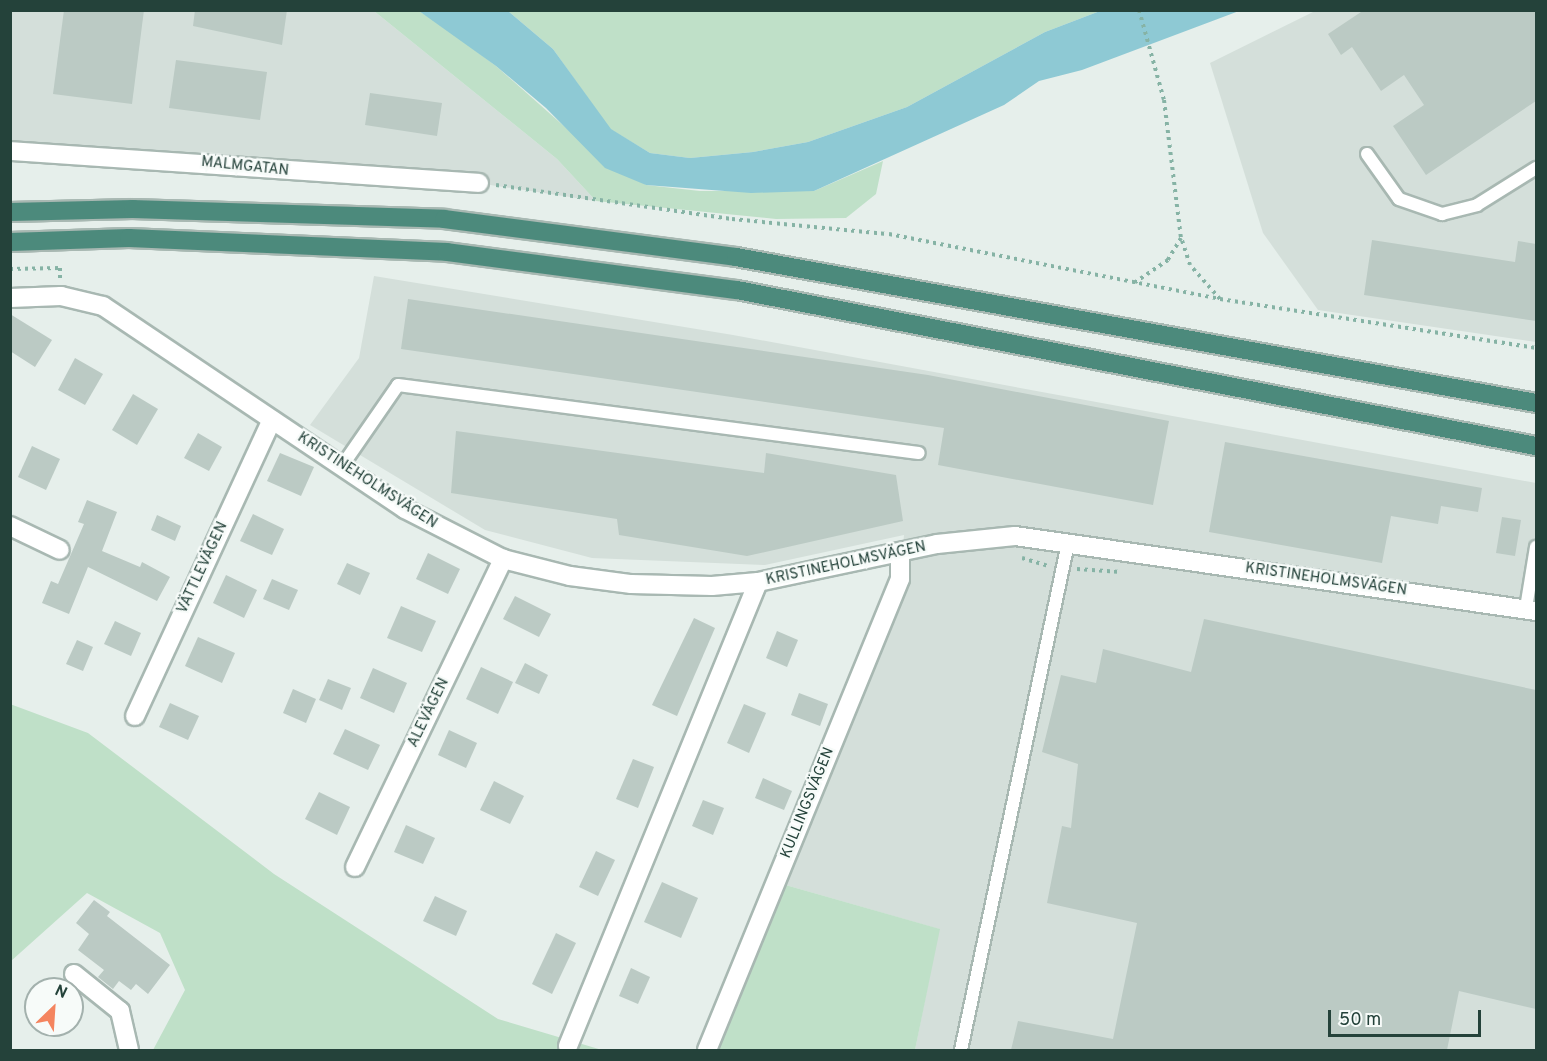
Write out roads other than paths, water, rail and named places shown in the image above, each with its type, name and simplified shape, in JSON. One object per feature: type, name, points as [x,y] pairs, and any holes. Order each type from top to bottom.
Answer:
[{"type":"highway","points":[[10,212],[133,209],[444,219],[736,257],[1536,402]]},
{"type":"highway","points":[[10,242],[129,238],[447,252],[726,288],[1536,447]]},
{"type":"street","name":"MALMGATAN","points":[[10,151],[479,183]]},
{"type":"street","name":"KRISTINEHOLMSVÄGEN","points":[[10,298],[61,296],[103,306],[144,331],[405,509],[503,559],[570,576],[631,584],[712,586],[758,582],[979,537],[1015,536],[1531,610]]},
{"type":"street","name":"VÄTTLEVÄGEN","points":[[135,716],[272,420]]},
{"type":"street","points":[[10,526],[60,550]]},
{"type":"street","name":"KULLINGSVÄGEN","points":[[707,1050],[900,579],[900,553]]},
{"type":"street","name":"ALEVÄGEN","points":[[356,867],[503,559]]},
{"type":"street","points":[[568,1046],[758,582]]},
{"type":"street","points":[[74,974],[120,1011],[129,1050]]},
{"type":"lane","points":[[1367,154],[1399,200],[1442,214],[1477,205],[1536,168]]},
{"type":"lane","points":[[342,466],[398,385],[919,453]]},
{"type":"lane","points":[[961,1050],[1068,543]]},
{"type":"lane","points":[[1531,610],[1536,548]]},
{"type":"water","points":[[419,11],[508,11],[553,49],[611,129],[650,153],[690,158],[753,152],[808,142],[907,107],[1045,32],[1100,11],[1239,11],[1082,70],[1039,81],[1004,105],[814,191],[751,193],[646,185],[605,168],[546,108],[496,66]]}]
